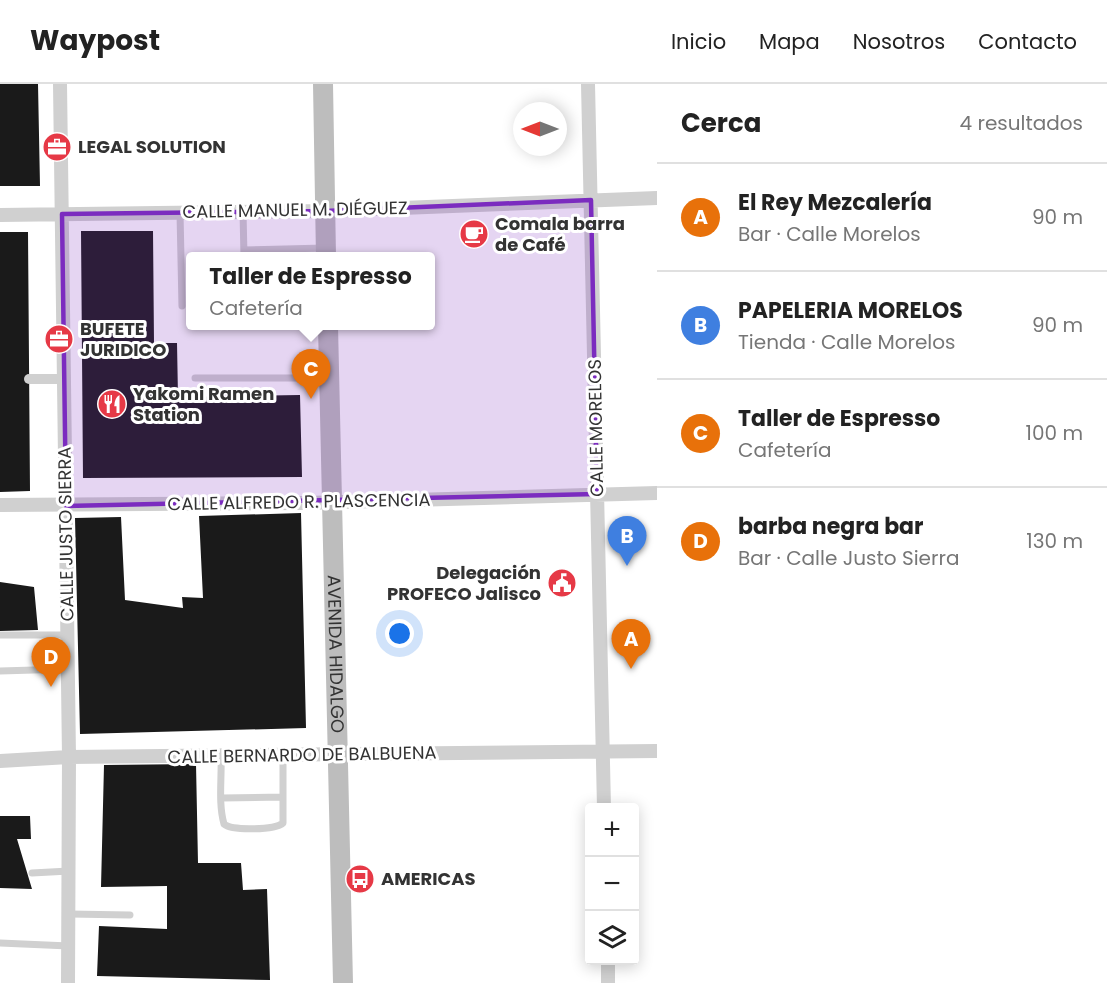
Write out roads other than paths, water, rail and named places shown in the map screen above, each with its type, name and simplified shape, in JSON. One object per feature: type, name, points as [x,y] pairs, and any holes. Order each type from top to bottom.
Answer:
[{"type":"main road","points":[[323,84],[326,252]]},
{"type":"main road","name":"AVENIDA HIDALGO","points":[[328,330],[343,983]]},
{"type":"street","name":"CALLE JUSTO SIERRA","points":[[60,84],[69,757],[68,983]]},
{"type":"street","name":"CALLE MORELOS","points":[[588,84],[604,803]]},
{"type":"street","name":"CALLE MANUEL M. DIÉGUEZ","points":[[0,215],[325,211],[657,198]]},
{"type":"street","points":[[29,379],[63,379]]},
{"type":"street","name":"CALLE ALFREDO R. PLASCENCIA","points":[[0,505],[333,502],[657,494]]},
{"type":"street","name":"CALLE BERNARDO DE BALBUENA","points":[[0,761],[69,757],[657,751]]},
{"type":"street","points":[[608,965],[608,983]]},
{"type":"lane","points":[[243,212],[244,252]]},
{"type":"lane","points":[[180,213],[182,306]]},
{"type":"lane","points":[[195,378],[329,378]]},
{"type":"lane","points":[[0,635],[67,635]]},
{"type":"lane","points":[[0,671],[68,669]]},
{"type":"lane","points":[[221,756],[224,824],[231,828],[280,826],[284,819],[283,756]]},
{"type":"lane","points":[[222,798],[283,797]]},
{"type":"lane","points":[[32,873],[69,872]]},
{"type":"lane","points":[[69,914],[130,915]]},
{"type":"lane","points":[[0,943],[69,946]]},
{"type":"place","name":"LEGAL SOLUTION","points":[[57,147]]},
{"type":"place","name":"Comala barra de Café","points":[[474,234]]},
{"type":"place","name":"BUFETE JURIDICO","points":[[59,339]]},
{"type":"place","name":"Taller de Espresso","points":[[311,399]]},
{"type":"place","name":"Yakomi Ramen Station","points":[[112,404]]},
{"type":"place","name":"PAPELERIA MORELOS","points":[[627,566]]},
{"type":"place","name":"Delegación PROFECO Jalisco","points":[[562,583]]},
{"type":"place","name":"El Rey Mezcalería","points":[[631,669]]},
{"type":"place","name":"barba negra bar","points":[[51,687]]},
{"type":"place","name":"AMERICAS","points":[[360,879]]}]
